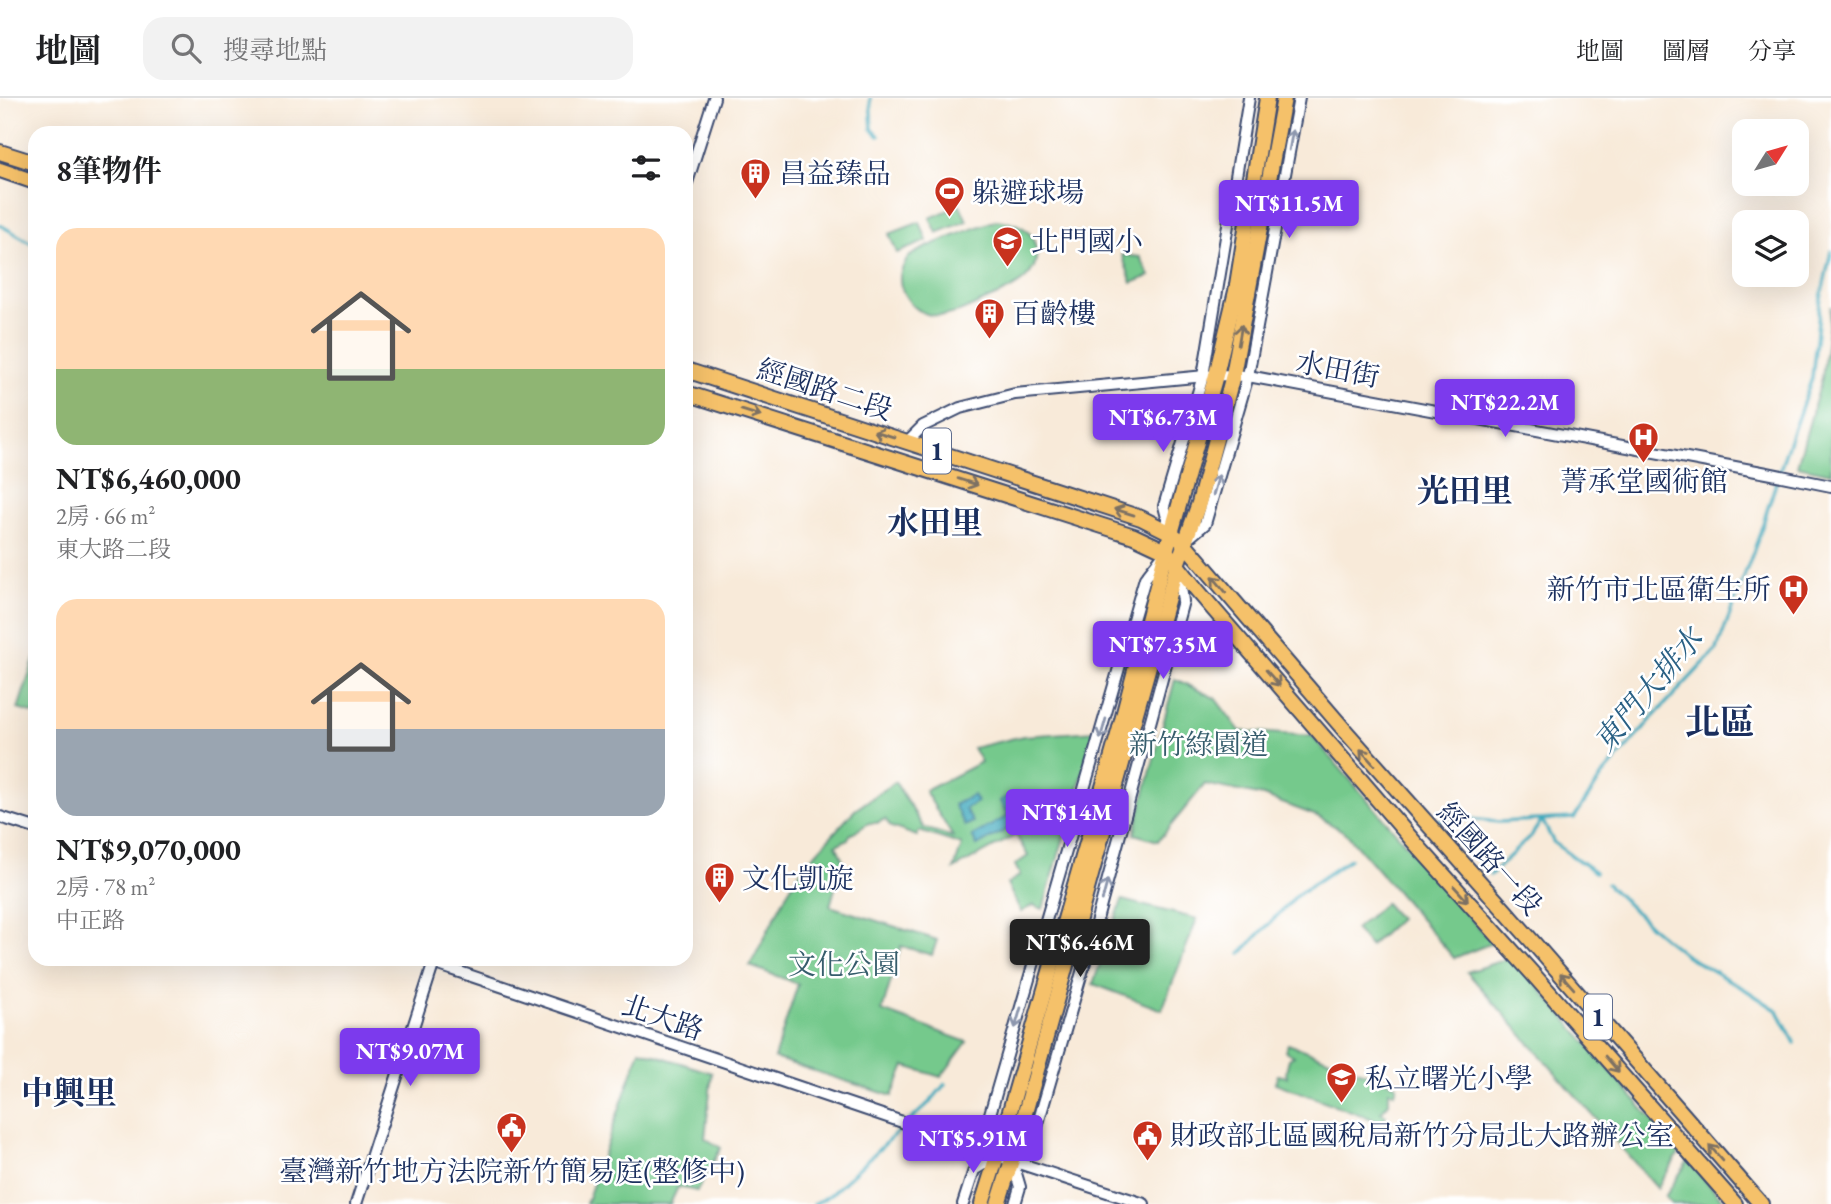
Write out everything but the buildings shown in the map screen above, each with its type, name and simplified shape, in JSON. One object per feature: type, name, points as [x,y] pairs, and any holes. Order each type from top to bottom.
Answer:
[{"type":"main road","points":[[982,1204],[1119,728],[1210,376],[1236,291],[1267,98]]},
{"type":"main road","points":[[998,1204],[1177,565],[1241,375],[1284,98]]},
{"type":"main road","points":[[0,152],[28,161]]},
{"type":"main road","points":[[0,170],[28,180]]},
{"type":"main road","name":"經國路二段","points":[[693,372],[1141,517],[1184,543]]},
{"type":"main road","name":"經國路二段","points":[[693,395],[1134,536],[1166,551]]},
{"type":"main road","name":"經國路一段","points":[[1184,543],[1412,808],[1761,1204]]},
{"type":"main road","name":"經國路一段","points":[[1166,551],[1415,844],[1735,1204]]},
{"type":"street","points":[[693,164],[714,98]]},
{"type":"street","points":[[1210,376],[1249,98]]},
{"type":"street","points":[[1241,375],[1299,98]]},
{"type":"street","name":"水田街","points":[[908,441],[923,426],[960,408],[1015,394],[1241,375],[1831,486]]},
{"type":"street","points":[[0,817],[28,826]]},
{"type":"street","points":[[356,1204],[432,966]]},
{"type":"street","name":"北大路","points":[[449,966],[997,1156]]},
{"type":"street","points":[[963,1204],[974,1170],[997,1156],[1144,1204]]},
{"type":"street","points":[[1012,1160],[1020,1187],[1015,1204]]},
{"type":"green space","name":"躲避球場","points":[[960,205],[967,221],[937,233],[930,218]]},
{"type":"green space","points":[[997,220],[1022,227],[1033,239],[1035,263],[1024,280],[1005,292],[951,314],[931,315],[912,304],[900,283],[901,272],[908,258],[935,243]]},
{"type":"green space","points":[[920,222],[927,241],[897,253],[889,234]]},
{"type":"green space","points":[[1122,255],[1140,257],[1150,276],[1132,283]]},
{"type":"green space","points":[[1831,306],[1831,473],[1797,466],[1822,378]]},
{"type":"green space","points":[[28,678],[28,712],[18,709]]},
{"type":"green space","name":"新竹綠園道","points":[[1175,679],[1215,698],[1240,731],[1312,736],[1492,943],[1454,958],[1346,833],[1317,816],[1263,796],[1205,784],[1158,841],[1134,834]]},
{"type":"green space","name":"文化公園","points":[[1095,731],[1043,909],[1033,905],[1021,912],[1007,884],[1020,875],[1015,865],[1028,856],[1016,835],[954,869],[962,845],[919,831],[917,836],[891,827],[885,819],[869,823],[836,845],[843,860],[830,906],[937,940],[932,955],[901,946],[882,1011],[967,1042],[941,1077],[905,1066],[892,1096],[774,1058],[798,984],[750,966],[803,867],[855,810],[895,782],[924,828],[953,837],[925,791],[981,762],[973,748],[1023,736]]},
{"type":"green space","points":[[1122,900],[1197,919],[1162,1010],[1093,984]]},
{"type":"green space","points":[[1385,903],[1399,919],[1370,946],[1355,929]]},
{"type":"green space","points":[[1513,957],[1680,1152],[1657,1188],[1467,972]]},
{"type":"green space","points":[[1288,1044],[1397,1085],[1395,1093],[1389,1091],[1389,1103],[1381,1112],[1386,1115],[1383,1123],[1275,1083],[1278,1075],[1287,1077],[1289,1059],[1294,1056],[1285,1051]]},
{"type":"green space","points":[[640,1050],[712,1073],[705,1138],[721,1148],[697,1191],[678,1187],[670,1204],[586,1204]]},
{"type":"green space","points":[[1688,1161],[1726,1204],[1671,1204],[1665,1197]]},
{"type":"water","points":[[973,795],[977,802],[965,809],[973,822],[965,826],[954,805]]},
{"type":"water","points":[[1009,795],[1023,820],[977,846],[972,836],[1008,816],[1000,801]]},
{"type":"waterway","points":[[870,98],[872,129],[879,136]]},
{"type":"waterway","points":[[0,225],[28,241]]},
{"type":"waterway","name":"東門大排水","points":[[1434,822],[1451,817],[1499,822],[1574,818],[1603,775],[1717,649],[1758,539],[1812,378],[1820,303],[1831,251]]},
{"type":"waterway","name":"東門大排水","points":[[1490,875],[1531,836],[1542,820],[1554,843],[1595,872]]},
{"type":"waterway","name":"東門大排水","points":[[1241,953],[1297,895],[1350,859]]},
{"type":"waterway","points":[[1607,884],[1651,927],[1685,955],[1778,1011],[1795,1043]]},
{"type":"waterway","name":"東門大排水","points":[[814,1204],[830,1195],[931,1101],[945,1084]]},
{"type":"place","name":"昌益臻品","points":[[756,200]]},
{"type":"place","name":"躲避球場","points":[[949,219]]},
{"type":"place","name":"北門國小","points":[[1008,268]]},
{"type":"place","name":"百齡樓","points":[[989,340]]},
{"type":"place","name":"菁承堂國術館","points":[[1644,464]]},
{"type":"place","name":"新竹市北區衛生所","points":[[1794,616]]},
{"type":"place","name":"文化凱旋","points":[[719,905]]},
{"type":"place","name":"私立曙光小學","points":[[1342,1105]]},
{"type":"place","name":"臺灣新竹地方法院新竹簡易庭(整修中)","points":[[512,1154]]},
{"type":"place","name":"財政部北區國稅局新竹分局北大路辦公室","points":[[1147,1162]]},
{"type":"district","name":"光田里","points":[[1465,491]]},
{"type":"district","name":"水田里","points":[[935,523]]},
{"type":"district","name":"北區","points":[[1720,721]]},
{"type":"district","name":"中興里","points":[[69,1093]]}]
